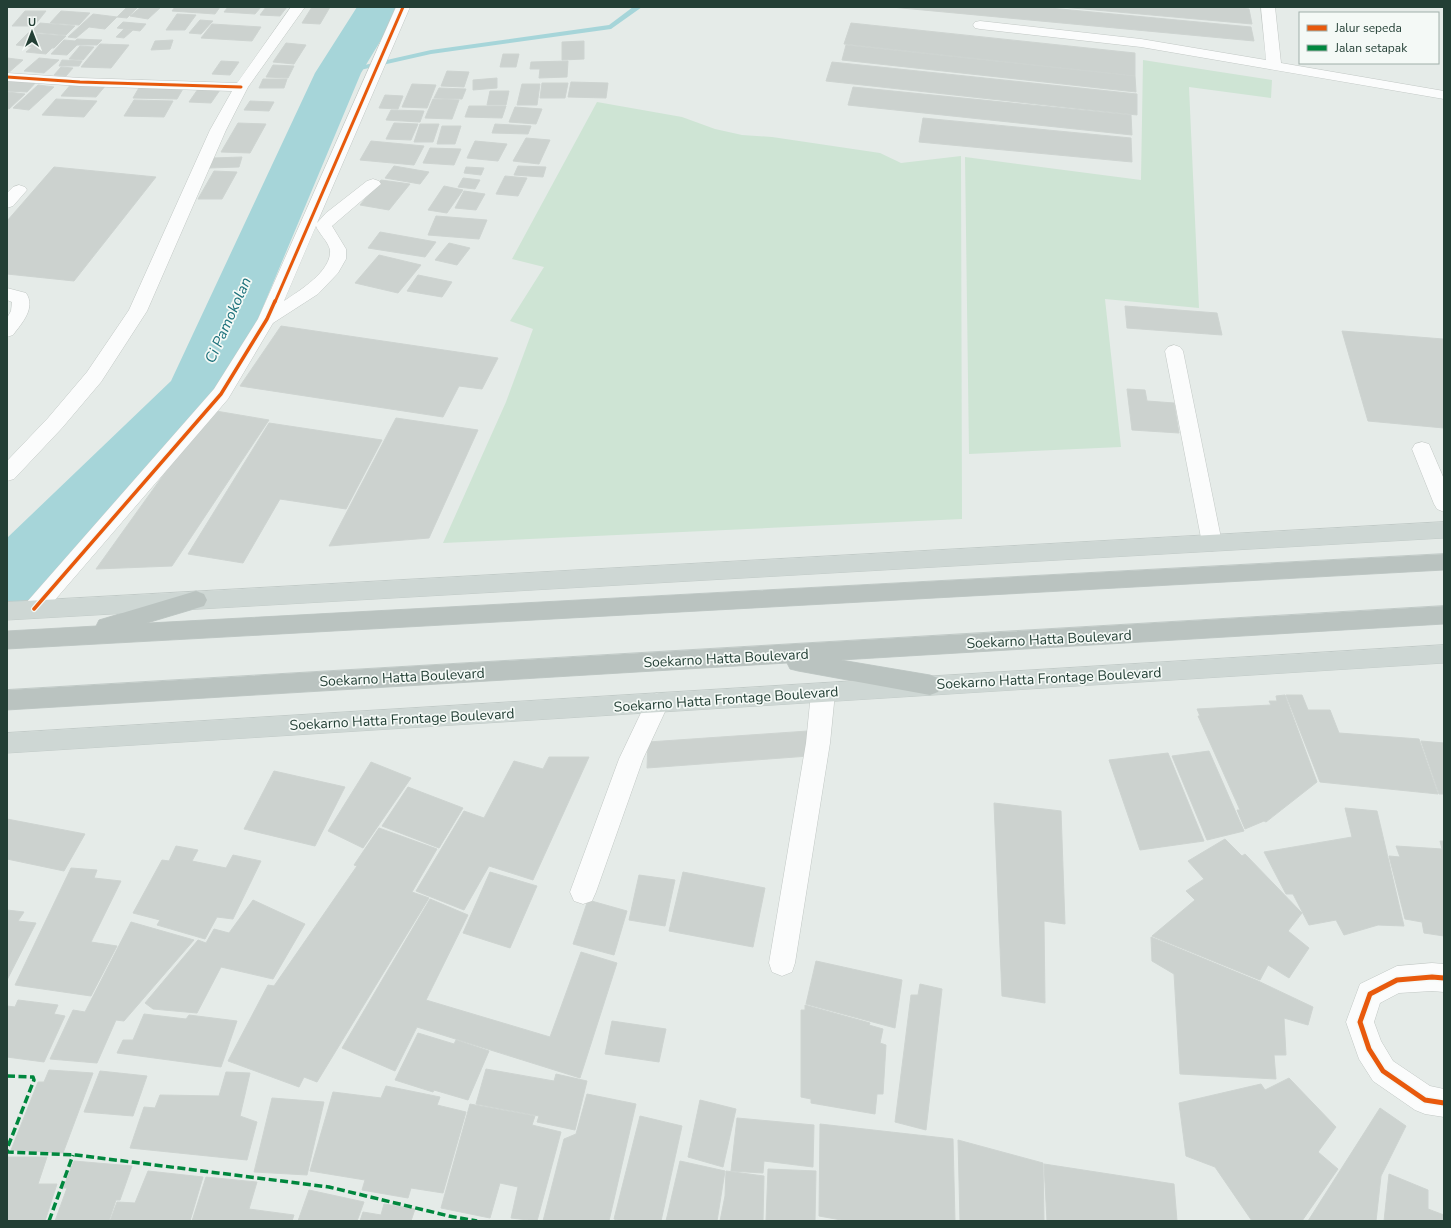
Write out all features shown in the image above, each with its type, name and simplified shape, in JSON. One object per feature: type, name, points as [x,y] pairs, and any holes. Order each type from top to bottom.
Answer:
[{"type":"highway","points":[[7,640],[1444,562]]},
{"type":"highway","points":[[72,637],[196,600]]},
{"type":"highway","name":"Soekarno Hatta Boulevard","points":[[7,700],[1444,615]]},
{"type":"highway","points":[[762,656],[930,685]]},
{"type":"main road","points":[[7,611],[1444,530]]},
{"type":"main road","name":"Soekarno Hatta Frontage Boulevard","points":[[7,743],[1444,654]]},
{"type":"street","points":[[7,474],[55,423],[94,377],[138,311],[218,130],[241,87],[298,7]]},
{"type":"street","points":[[34,609],[222,394],[267,319],[403,7]]},
{"type":"street","points":[[1268,7],[1274,65]]},
{"type":"street","points":[[980,25],[1141,43],[1444,95]]},
{"type":"street","points":[[7,77],[80,82],[241,87]]},
{"type":"street","points":[[267,319],[296,301],[327,277],[338,257],[338,248],[325,232],[324,225],[332,216],[373,184]]},
{"type":"street","points":[[7,203],[19,190]]},
{"type":"street","points":[[7,294],[20,298],[22,309],[7,331]]},
{"type":"street","points":[[1174,352],[1212,543]]},
{"type":"street","points":[[1422,449],[1444,504]]},
{"type":"street","points":[[782,963],[818,743],[823,693]]},
{"type":"street","points":[[583,892],[631,759],[657,703]]},
{"type":"street","points":[[1444,978],[1432,977],[1397,980],[1370,994],[1360,1022],[1369,1049],[1383,1070],[1425,1100],[1444,1103]]},
{"type":"green space","points":[[1143,60],[1272,80],[1271,98],[1189,87],[1199,308],[1105,299],[1121,447],[969,454],[965,157],[1141,180]]},
{"type":"green space","points":[[597,102],[682,117],[715,129],[742,135],[772,137],[880,153],[901,163],[961,156],[962,519],[443,543],[506,402],[533,329],[510,321],[544,267],[512,259]]},
{"type":"building","points":[[127,7],[138,7],[127,18],[117,17]]},
{"type":"building","points":[[141,7],[161,7],[148,19],[130,16]]},
{"type":"building","points":[[175,7],[220,7],[215,14],[172,11]]},
{"type":"building","points":[[228,7],[261,7],[255,14],[224,12]]},
{"type":"building","points":[[266,7],[287,7],[280,16],[260,15]]},
{"type":"building","points":[[312,7],[330,7],[320,24],[302,23]]},
{"type":"building","points":[[891,7],[1039,7],[1251,27],[1254,41]]},
{"type":"building","points":[[1062,7],[1230,7],[1249,9],[1252,24]]},
{"type":"building","points":[[25,11],[46,11],[34,26],[12,26]]},
{"type":"building","points":[[61,11],[90,13],[79,25],[50,23]]},
{"type":"building","points":[[93,14],[117,17],[105,29],[89,27],[76,38],[68,37]]},
{"type":"building","points":[[177,14],[196,15],[185,30],[166,30]]},
{"type":"building","points":[[200,20],[213,21],[201,34],[189,33]]},
{"type":"building","points":[[123,22],[146,24],[140,31],[117,28]]},
{"type":"building","points":[[40,23],[75,26],[66,35],[31,32]]},
{"type":"building","points":[[851,23],[1135,53],[1135,76],[844,44]]},
{"type":"building","points":[[212,24],[261,27],[252,41],[201,38]]},
{"type":"building","points":[[124,29],[133,30],[124,38],[116,37]]},
{"type":"building","points":[[28,33],[66,36],[46,54],[26,52],[32,47],[16,45]]},
{"type":"building","points":[[77,39],[102,40],[97,45],[77,45],[67,55],[51,54],[64,40],[75,41]]},
{"type":"building","points":[[173,40],[170,49],[151,50],[155,41]]},
{"type":"building","points":[[584,41],[584,59],[562,60],[562,42]]},
{"type":"building","points":[[286,43],[306,45],[294,64],[273,62]]},
{"type":"building","points":[[100,44],[129,45],[111,68],[81,67]]},
{"type":"building","points":[[846,45],[1135,76],[1136,92],[842,60]]},
{"type":"building","points":[[80,46],[94,47],[83,60],[69,59]]},
{"type":"building","points":[[503,54],[519,54],[516,67],[500,67]]},
{"type":"building","points":[[7,58],[23,60],[7,74]]},
{"type":"building","points":[[39,58],[59,60],[44,73],[24,71]]},
{"type":"building","points":[[62,60],[82,61],[79,66],[59,66]]},
{"type":"building","points":[[221,61],[239,62],[230,75],[212,74]]},
{"type":"building","points":[[568,61],[567,77],[539,78],[540,69],[530,69],[531,62]]},
{"type":"building","points":[[832,62],[1137,94],[1137,115],[826,81]]},
{"type":"building","points":[[273,65],[294,66],[288,78],[266,77]]},
{"type":"building","points":[[61,67],[73,68],[66,76],[54,75]]},
{"type":"building","points":[[447,71],[469,72],[464,87],[441,86]]},
{"type":"building","points":[[7,78],[38,80],[27,92],[7,91]]},
{"type":"building","points":[[497,78],[497,88],[473,90],[473,80]]},
{"type":"building","points":[[263,79],[287,79],[284,88],[259,88]]},
{"type":"building","points":[[571,82],[608,83],[606,98],[568,97]]},
{"type":"building","points":[[72,83],[106,85],[96,97],[61,96]]},
{"type":"building","points":[[542,83],[568,83],[565,98],[540,98]]},
{"type":"building","points":[[412,84],[436,85],[427,108],[402,107]]},
{"type":"building","points":[[522,84],[540,84],[537,105],[517,105]]},
{"type":"building","points":[[38,85],[54,87],[29,110],[13,108]]},
{"type":"building","points":[[140,86],[184,87],[177,99],[133,98]]},
{"type":"building","points":[[853,87],[1131,115],[1132,135],[848,105]]},
{"type":"building","points":[[439,88],[466,89],[462,99],[434,98]]},
{"type":"building","points":[[198,89],[220,90],[211,103],[189,102]]},
{"type":"building","points":[[490,91],[509,91],[506,105],[487,105]]},
{"type":"building","points":[[7,92],[25,94],[9,109],[7,108]]},
{"type":"building","points":[[385,95],[403,96],[398,109],[379,108]]},
{"type":"building","points":[[56,99],[97,101],[84,117],[42,115]]},
{"type":"building","points":[[433,99],[459,100],[452,119],[425,118]]},
{"type":"building","points":[[134,100],[173,101],[164,117],[124,116]]},
{"type":"building","points":[[250,101],[274,102],[269,111],[244,110]]},
{"type":"building","points":[[469,106],[506,106],[502,118],[465,117]]},
{"type":"building","points":[[515,107],[542,109],[536,124],[509,122]]},
{"type":"building","points":[[391,110],[424,111],[420,122],[386,120]]},
{"type":"building","points":[[923,118],[1131,138],[1132,162],[919,142]]},
{"type":"building","points":[[238,123],[266,124],[250,153],[221,152]]},
{"type":"building","points":[[394,123],[418,124],[411,140],[386,139]]},
{"type":"building","points":[[420,124],[439,124],[433,142],[414,142]]},
{"type":"building","points":[[495,124],[531,126],[528,134],[492,133]]},
{"type":"building","points":[[442,126],[461,126],[455,144],[437,144]]},
{"type":"building","points":[[526,138],[550,140],[539,164],[513,161]]},
{"type":"building","points":[[371,141],[424,146],[414,165],[360,160]]},
{"type":"building","points":[[475,141],[507,144],[498,161],[467,158]]},
{"type":"building","points":[[430,148],[461,149],[454,165],[423,163]]},
{"type":"building","points":[[242,157],[239,167],[209,168],[213,158]]},
{"type":"building","points":[[394,166],[429,172],[420,184],[385,178]]},
{"type":"building","points":[[518,166],[546,167],[543,177],[514,175]]},
{"type":"building","points":[[54,167],[156,177],[74,281],[7,274],[7,221]]},
{"type":"building","points":[[466,167],[484,168],[481,175],[464,173]]},
{"type":"building","points":[[214,171],[237,172],[222,199],[198,199]]},
{"type":"building","points":[[505,176],[527,178],[518,196],[496,194]]},
{"type":"building","points":[[463,178],[480,180],[475,189],[458,187]]},
{"type":"building","points":[[381,180],[410,184],[389,210],[360,205]]},
{"type":"building","points":[[444,186],[463,190],[447,213],[428,210]]},
{"type":"building","points":[[464,191],[485,194],[476,210],[455,208]]},
{"type":"building","points":[[436,216],[487,220],[479,239],[428,235]]},
{"type":"building","points":[[380,232],[436,242],[425,257],[368,248]]},
{"type":"building","points":[[449,243],[470,248],[457,265],[435,260]]},
{"type":"building","points":[[379,255],[421,265],[398,293],[355,283]]},
{"type":"building","points":[[418,275],[452,282],[442,297],[407,291]]},
{"type":"building","points":[[1125,306],[1217,313],[1222,335],[1127,328]]},
{"type":"building","points":[[281,326],[498,358],[482,389],[459,386],[443,417],[240,386]]},
{"type":"building","points":[[1342,331],[1443,339],[1444,428],[1368,421]]},
{"type":"building","points":[[1127,389],[1145,390],[1147,401],[1174,403],[1179,433],[1132,430]]},
{"type":"building","points":[[210,410],[269,420],[172,566],[96,569]]},
{"type":"building","points":[[396,418],[478,430],[429,538],[329,546]]},
{"type":"building","points":[[269,423],[382,440],[346,509],[280,499],[243,563],[188,554]]},
{"type":"building","points":[[1285,695],[1317,782],[1266,822],[1264,821],[1245,829],[1237,810],[1240,810],[1198,716],[1200,716],[1197,709],[1271,705],[1269,701],[1277,701],[1276,696]]},
{"type":"building","points":[[1286,695],[1302,695],[1308,710],[1330,710],[1339,733],[1419,739],[1438,794],[1320,782]]},
{"type":"building","points":[[808,731],[809,756],[647,768],[648,742]]},
{"type":"building","points":[[1421,741],[1444,743],[1444,794],[1439,794]]},
{"type":"building","points":[[1209,751],[1244,831],[1207,840],[1172,756]]},
{"type":"building","points":[[1168,753],[1204,841],[1140,850],[1109,760]]},
{"type":"building","points":[[549,757],[589,757],[533,880],[489,866],[464,910],[416,891],[464,811],[484,818],[514,761],[543,769]]},
{"type":"building","points":[[371,762],[411,778],[363,848],[328,831]]},
{"type":"building","points":[[274,771],[345,787],[315,846],[244,829]]},
{"type":"building","points":[[408,787],[463,808],[439,848],[382,826]]},
{"type":"building","points":[[994,803],[1061,811],[1065,924],[1044,921],[1045,1003],[1002,996]]},
{"type":"building","points":[[1345,808],[1377,811],[1404,926],[1378,925],[1344,935],[1336,920],[1309,925],[1293,894],[1286,894],[1264,852],[1352,837]]},
{"type":"building","points":[[7,819],[85,834],[64,871],[7,859]]},
{"type":"building","points":[[379,828],[437,849],[412,892],[429,898],[317,1082],[304,1077],[299,1087],[228,1061],[268,985],[274,986],[357,866],[354,865]]},
{"type":"building","points":[[1225,839],[1242,856],[1245,854],[1302,913],[1288,931],[1309,948],[1289,978],[1268,965],[1260,980],[1152,936],[1195,900],[1186,891],[1204,879],[1188,861]]},
{"type":"building","points":[[1440,841],[1444,841],[1444,936],[1424,933],[1422,922],[1405,919],[1389,856],[1400,857],[1396,846],[1442,849]]},
{"type":"building","points":[[176,846],[198,850],[192,861],[226,868],[233,855],[261,861],[233,919],[217,917],[205,939],[157,925],[160,920],[133,913],[162,860],[169,861]]},
{"type":"building","points":[[71,868],[97,870],[94,878],[121,881],[91,942],[117,946],[91,996],[15,985]]},
{"type":"building","points":[[490,872],[537,886],[510,948],[463,933]]},
{"type":"building","points":[[683,872],[765,888],[753,947],[669,931]]},
{"type":"building","points":[[639,875],[675,880],[665,926],[629,920]]},
{"type":"building","points":[[430,899],[468,915],[426,1000],[550,1037],[581,952],[617,963],[580,1078],[417,1027],[395,1071],[342,1048]]},
{"type":"building","points":[[253,900],[305,924],[273,979],[221,967],[197,1013],[153,1009],[145,1003],[198,940],[206,943],[214,929],[229,933]]},
{"type":"building","points":[[588,900],[627,911],[614,955],[573,944]]},
{"type":"building","points":[[7,910],[24,912],[18,921],[36,923],[7,980]]},
{"type":"building","points":[[131,922],[194,940],[124,1021],[116,1020],[97,1063],[50,1059],[73,1010],[85,1012]]},
{"type":"building","points":[[1151,937],[1258,981],[1313,1007],[1308,1025],[1284,1018],[1286,1055],[1274,1055],[1276,1079],[1180,1074],[1174,974],[1152,961]]},
{"type":"building","points":[[816,961],[902,980],[895,1028],[806,1004]]},
{"type":"building","points":[[920,984],[942,989],[926,1130],[895,1122],[911,995],[918,995]]},
{"type":"building","points":[[18,1000],[58,1005],[54,1014],[65,1016],[44,1062],[7,1057],[7,1006],[15,1007]]},
{"type":"building","points":[[805,1005],[870,1023],[869,1025],[883,1029],[880,1043],[886,1045],[883,1094],[877,1094],[875,1114],[811,1103],[811,1099],[801,1097],[801,1010],[805,1010]]},
{"type":"building","points":[[144,1014],[186,1019],[189,1015],[237,1021],[221,1067],[117,1053],[123,1040],[133,1040]]},
{"type":"building","points":[[612,1021],[666,1029],[659,1062],[605,1054]]},
{"type":"building","points":[[418,1033],[454,1044],[456,1040],[489,1051],[468,1100],[434,1090],[433,1092],[395,1080]]},
{"type":"building","points":[[486,1069],[554,1081],[556,1074],[587,1081],[575,1130],[537,1122],[539,1116],[476,1104]]},
{"type":"building","points":[[49,1070],[93,1073],[63,1153],[11,1150],[38,1082],[44,1082]]},
{"type":"building","points":[[100,1071],[147,1076],[133,1116],[84,1112]]},
{"type":"building","points":[[226,1072],[250,1073],[240,1116],[257,1122],[247,1160],[130,1148],[144,1107],[155,1108],[160,1095],[219,1096]]},
{"type":"building","points":[[1289,1078],[1336,1127],[1318,1152],[1338,1169],[1302,1221],[1252,1221],[1215,1167],[1186,1156],[1179,1103],[1261,1084],[1265,1090]]},
{"type":"building","points":[[386,1086],[440,1097],[437,1105],[466,1112],[443,1193],[411,1188],[408,1198],[362,1190],[365,1180],[310,1171],[333,1092],[381,1098]]},
{"type":"building","points":[[587,1094],[636,1104],[609,1221],[543,1221],[564,1139],[576,1134]]},
{"type":"building","points":[[272,1098],[324,1102],[307,1175],[254,1172]]},
{"type":"building","points":[[700,1100],[736,1109],[723,1167],[688,1157]]},
{"type":"building","points":[[470,1104],[535,1116],[532,1125],[561,1132],[537,1221],[511,1218],[518,1187],[500,1183],[490,1218],[441,1208]]},
{"type":"building","points":[[1380,1108],[1406,1126],[1381,1176],[1376,1221],[1308,1221]]},
{"type":"building","points":[[640,1116],[682,1126],[661,1221],[621,1221],[614,1219]]},
{"type":"building","points":[[737,1118],[814,1125],[813,1167],[764,1161],[763,1173],[731,1171]]},
{"type":"building","points":[[820,1124],[953,1139],[955,1221],[847,1221],[819,1216]]},
{"type":"building","points":[[958,1140],[1043,1163],[1044,1221],[960,1221]]},
{"type":"building","points":[[7,1157],[47,1157],[38,1184],[57,1184],[45,1221],[7,1221]]},
{"type":"building","points":[[74,1161],[132,1166],[120,1200],[116,1200],[109,1221],[55,1221],[67,1188],[63,1188]]},
{"type":"building","points":[[680,1161],[725,1171],[717,1221],[666,1221]]},
{"type":"building","points":[[1044,1164],[1174,1184],[1177,1221],[1047,1221]]},
{"type":"building","points":[[768,1169],[816,1171],[815,1221],[766,1221]]},
{"type":"building","points":[[148,1171],[203,1177],[190,1221],[110,1221],[117,1202],[135,1203]]},
{"type":"building","points":[[726,1171],[764,1176],[763,1221],[720,1221],[725,1196]]},
{"type":"building","points":[[1389,1174],[1428,1190],[1428,1209],[1444,1215],[1444,1221],[1384,1221]]},
{"type":"building","points":[[206,1177],[257,1182],[249,1209],[294,1215],[292,1221],[192,1221]]},
{"type":"building","points":[[309,1190],[364,1202],[357,1221],[298,1221]]},
{"type":"building","points":[[384,1204],[415,1209],[411,1221],[360,1221],[363,1212],[381,1215]]},
{"type":"waterway","name":"Ci Pamokolan","points":[[7,582],[196,393],[338,73],[379,7]]},
{"type":"waterway","points":[[338,73],[431,52],[611,27],[638,7]]},
{"type":"marked path","points":[[7,1076],[33,1077],[34,1080],[7,1149]]},
{"type":"marked path","points":[[7,1150],[8,1152],[76,1155],[329,1187],[449,1216],[477,1221]]},
{"type":"marked path","points":[[49,1221],[73,1155]]},
{"type":"cycle path","points":[[34,609],[221,394],[267,319],[403,7]]},
{"type":"cycle path","points":[[7,77],[80,82],[241,87]]},
{"type":"cycle path","points":[[1444,978],[1432,977],[1397,980],[1370,994],[1360,1022],[1369,1049],[1383,1071],[1425,1100],[1444,1103]]}]
